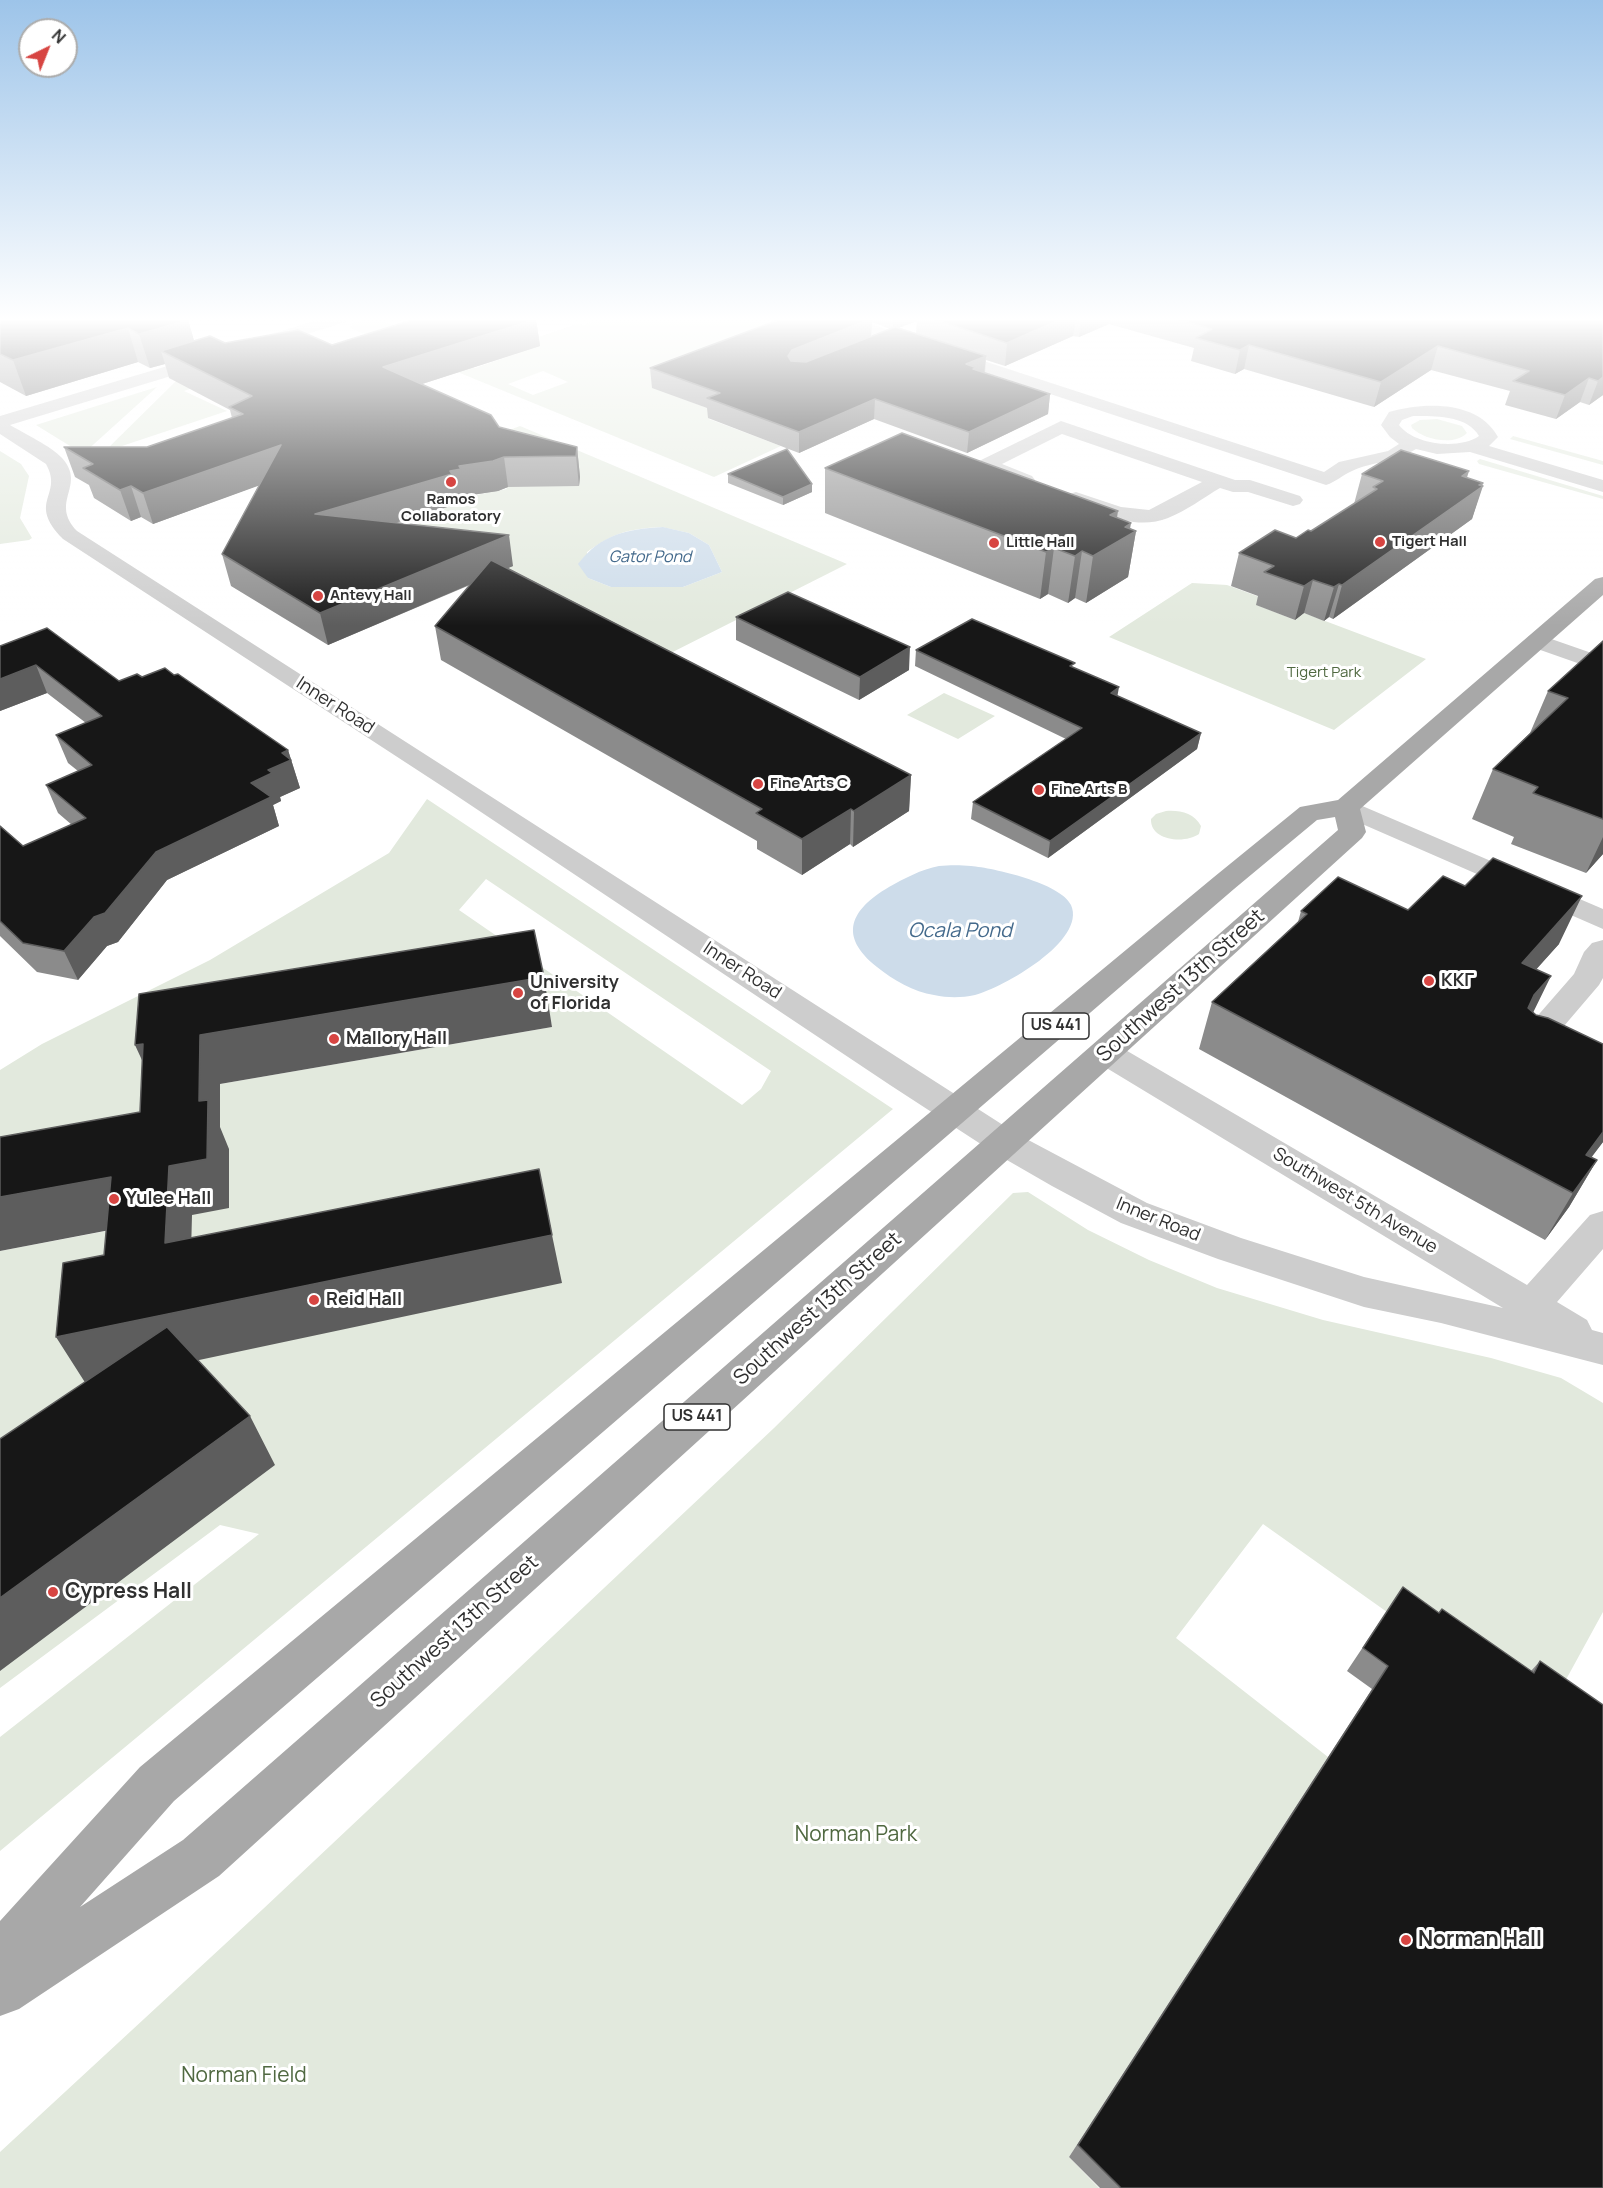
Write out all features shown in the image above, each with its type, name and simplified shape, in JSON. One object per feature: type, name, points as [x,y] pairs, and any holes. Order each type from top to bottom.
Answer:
[{"type":"main road","points":[[1346,807],[1603,584]]},
{"type":"main road","name":"US 441","points":[[0,1959],[157,1784],[1309,813],[1346,807]]},
{"type":"main road","name":"Southwest 13th Street","points":[[0,1990],[201,1858],[1352,832],[1346,807]]},
{"type":"street","points":[[1151,421],[1326,478],[1346,466],[1388,458],[1415,442]]},
{"type":"street","points":[[1346,466],[1356,450],[1378,435],[1390,421]]},
{"type":"street","points":[[1473,421],[1486,429],[1489,437]]},
{"type":"street","name":"Inner Road","points":[[0,424],[54,461],[60,469],[63,482],[53,512],[55,519],[70,535],[460,786],[1005,1143],[1134,1213],[1231,1249],[1364,1292],[1441,1308],[1603,1349]]},
{"type":"street","points":[[1226,484],[1149,517],[1120,514],[986,465],[1061,428],[1226,484],[1240,492],[1288,503]]},
{"type":"street","points":[[1378,435],[1398,435],[1415,442],[1442,448],[1472,447],[1603,486]]},
{"type":"street","points":[[1472,447],[1489,437]]},
{"type":"street","points":[[1489,437],[1603,470]]},
{"type":"street","points":[[1537,641],[1603,665]]},
{"type":"street","points":[[1346,807],[1603,920]]},
{"type":"street","points":[[1524,1052],[1588,978],[1595,958],[1603,950]]},
{"type":"street","name":"Southwest 5th Avenue","points":[[1106,1053],[1603,1349]]},
{"type":"street","points":[[1532,1306],[1603,1226]]},
{"type":"green space","points":[[48,421],[119,421],[83,454],[36,425]]},
{"type":"green space","points":[[135,421],[197,421],[104,452]]},
{"type":"green space","points":[[577,421],[715,421],[781,446],[714,477]]},
{"type":"green space","points":[[1418,421],[1445,421],[1462,426],[1467,433],[1455,439],[1440,440],[1424,436],[1411,425]]},
{"type":"green space","points":[[520,426],[847,564],[645,666],[498,562],[413,526],[418,514],[476,495],[507,489],[473,444]],"holes":[[[662,527],[689,533],[709,545],[722,572],[683,587],[611,587],[588,578],[587,552],[614,536],[640,529]]]},
{"type":"green space","points":[[1513,436],[1603,461],[1603,465],[1510,439]]},
{"type":"green space","points":[[0,451],[21,464],[29,476],[20,518],[32,538],[29,540],[0,544]]},
{"type":"green space","points":[[1480,459],[1603,496],[1603,499],[1479,464],[1477,461]]},
{"type":"green space","name":"Tigert Park","points":[[1192,583],[1227,585],[1265,599],[1257,605],[1295,620],[1304,613],[1426,659],[1334,730],[1109,637]]},
{"type":"green space","points":[[944,693],[995,716],[958,739],[907,715]]},
{"type":"green space","points":[[427,799],[893,1109],[0,1851],[0,1737],[259,1534],[220,1525],[0,1688],[0,1251],[159,1221],[161,1297],[192,1156],[220,1127],[220,1084],[552,1027],[542,979],[193,1089],[0,1191],[0,1070],[42,1044],[210,960],[389,853]],"holes":[[[486,879],[771,1071],[761,1089],[742,1105],[459,910]]]},
{"type":"green space","points":[[1166,811],[1191,815],[1201,826],[1199,834],[1177,839],[1162,836],[1156,832],[1151,819],[1156,814]]},
{"type":"green space","name":"Norman Park","points":[[1028,1192],[1088,1230],[1149,1260],[1217,1288],[1323,1320],[1491,1358],[1561,1378],[1603,1403],[1603,1612],[1551,1707],[1387,1612],[1263,1524],[1176,1638],[1328,1757],[1069,2157],[1099,2188],[0,2188],[0,2152],[263,1909],[774,1428],[1013,1193]]},
{"type":"water","name":"Gator Pond","points":[[663,527],[689,533],[709,545],[722,572],[683,587],[611,587],[588,578],[578,564],[596,546],[616,535],[638,529]]},
{"type":"water","name":"Ocala Pond","points":[[943,866],[971,866],[1026,878],[1065,897],[1071,905],[1073,919],[1067,933],[1039,961],[1021,973],[988,991],[965,997],[939,996],[911,988],[883,972],[865,956],[853,934],[858,914],[865,905],[889,887],[926,869]]},
{"type":"building","points":[[222,421],[495,421],[499,427],[577,447],[576,456],[504,457],[459,466],[461,469],[450,471],[452,474],[315,514],[509,535],[320,613],[222,554],[281,445],[143,493],[131,486],[120,490],[83,468],[93,464],[64,447],[147,447]]},
{"type":"building","points":[[770,421],[824,421],[799,432]]},
{"type":"building","points":[[938,421],[992,421],[969,432]]},
{"type":"building","points":[[902,433],[1118,511],[1110,515],[1131,523],[1125,527],[1136,531],[1093,556],[1082,551],[1075,556],[1054,548],[1046,552],[825,468]]},
{"type":"building","points":[[787,449],[812,484],[783,497],[728,474]]},
{"type":"building","points":[[1401,450],[1469,471],[1462,476],[1483,483],[1479,485],[1483,486],[1342,585],[1334,587],[1313,580],[1304,586],[1264,572],[1274,566],[1239,553],[1275,530],[1296,538],[1308,530],[1311,531],[1377,489],[1373,487],[1383,481],[1362,474]]},
{"type":"building","points":[[491,560],[911,775],[854,811],[851,809],[802,839],[756,813],[762,809],[435,626]]},
{"type":"building","points":[[788,592],[910,647],[860,677],[736,617]]},
{"type":"building","points":[[972,619],[1075,663],[1070,666],[1119,687],[1111,693],[1201,733],[1050,841],[973,802],[1082,728],[916,650]]},
{"type":"building","points":[[47,628],[119,681],[137,674],[142,677],[165,668],[174,675],[178,674],[288,750],[282,753],[291,760],[268,770],[272,773],[251,783],[271,797],[156,852],[105,913],[94,917],[64,951],[23,943],[0,921],[0,826],[23,846],[86,818],[46,785],[92,765],[56,735],[102,716],[36,665],[0,679],[0,646]]},
{"type":"building","points":[[1603,641],[1603,819],[1533,793],[1538,787],[1493,769],[1568,698],[1548,691]]},
{"type":"building","points":[[1493,858],[1582,896],[1522,963],[1551,976],[1534,995],[1528,1008],[1536,1015],[1548,1018],[1603,1044],[1603,1132],[1586,1155],[1597,1160],[1573,1193],[1212,1002],[1307,914],[1301,911],[1338,877],[1408,910],[1443,876],[1465,886]]},
{"type":"building","points":[[534,930],[544,977],[200,1035],[199,1101],[208,1100],[207,1159],[169,1166],[165,1243],[539,1169],[552,1235],[56,1337],[63,1263],[104,1255],[111,1177],[0,1197],[0,1137],[140,1112],[143,1044],[135,1045],[139,994]]},
{"type":"building","points":[[167,1327],[250,1416],[0,1598],[0,1439]]},
{"type":"building","name":"Norman Hall","points":[[1403,1587],[1439,1613],[1442,1609],[1534,1673],[1540,1661],[1603,1705],[1603,2188],[1121,2188],[1078,2145],[1388,1666],[1363,1648]]},
{"type":"place","name":"Ramos Collaboratory","points":[[451,482]]},
{"type":"place","name":"Tigert Hall","points":[[1380,542]]},
{"type":"place","name":"Little Hall","points":[[994,543]]},
{"type":"place","name":"Antevy Hall","points":[[318,596]]},
{"type":"place","name":"Fine Arts C","points":[[758,784]]},
{"type":"place","name":"Fine Arts B","points":[[1039,790]]},
{"type":"place","name":"ΚΚΓ","points":[[1429,981]]},
{"type":"place","name":"University of Florida","points":[[518,993]]},
{"type":"place","name":"Mallory Hall","points":[[334,1039]]},
{"type":"place","name":"Yulee Hall","points":[[114,1199]]},
{"type":"place","name":"Reid Hall","points":[[314,1300]]},
{"type":"place","name":"Cypress Hall","points":[[53,1592]]},
{"type":"place","name":"Norman Hall","points":[[1406,1940]]},
{"type":"park label","name":"Norman Field","points":[[244,2076]]}]
